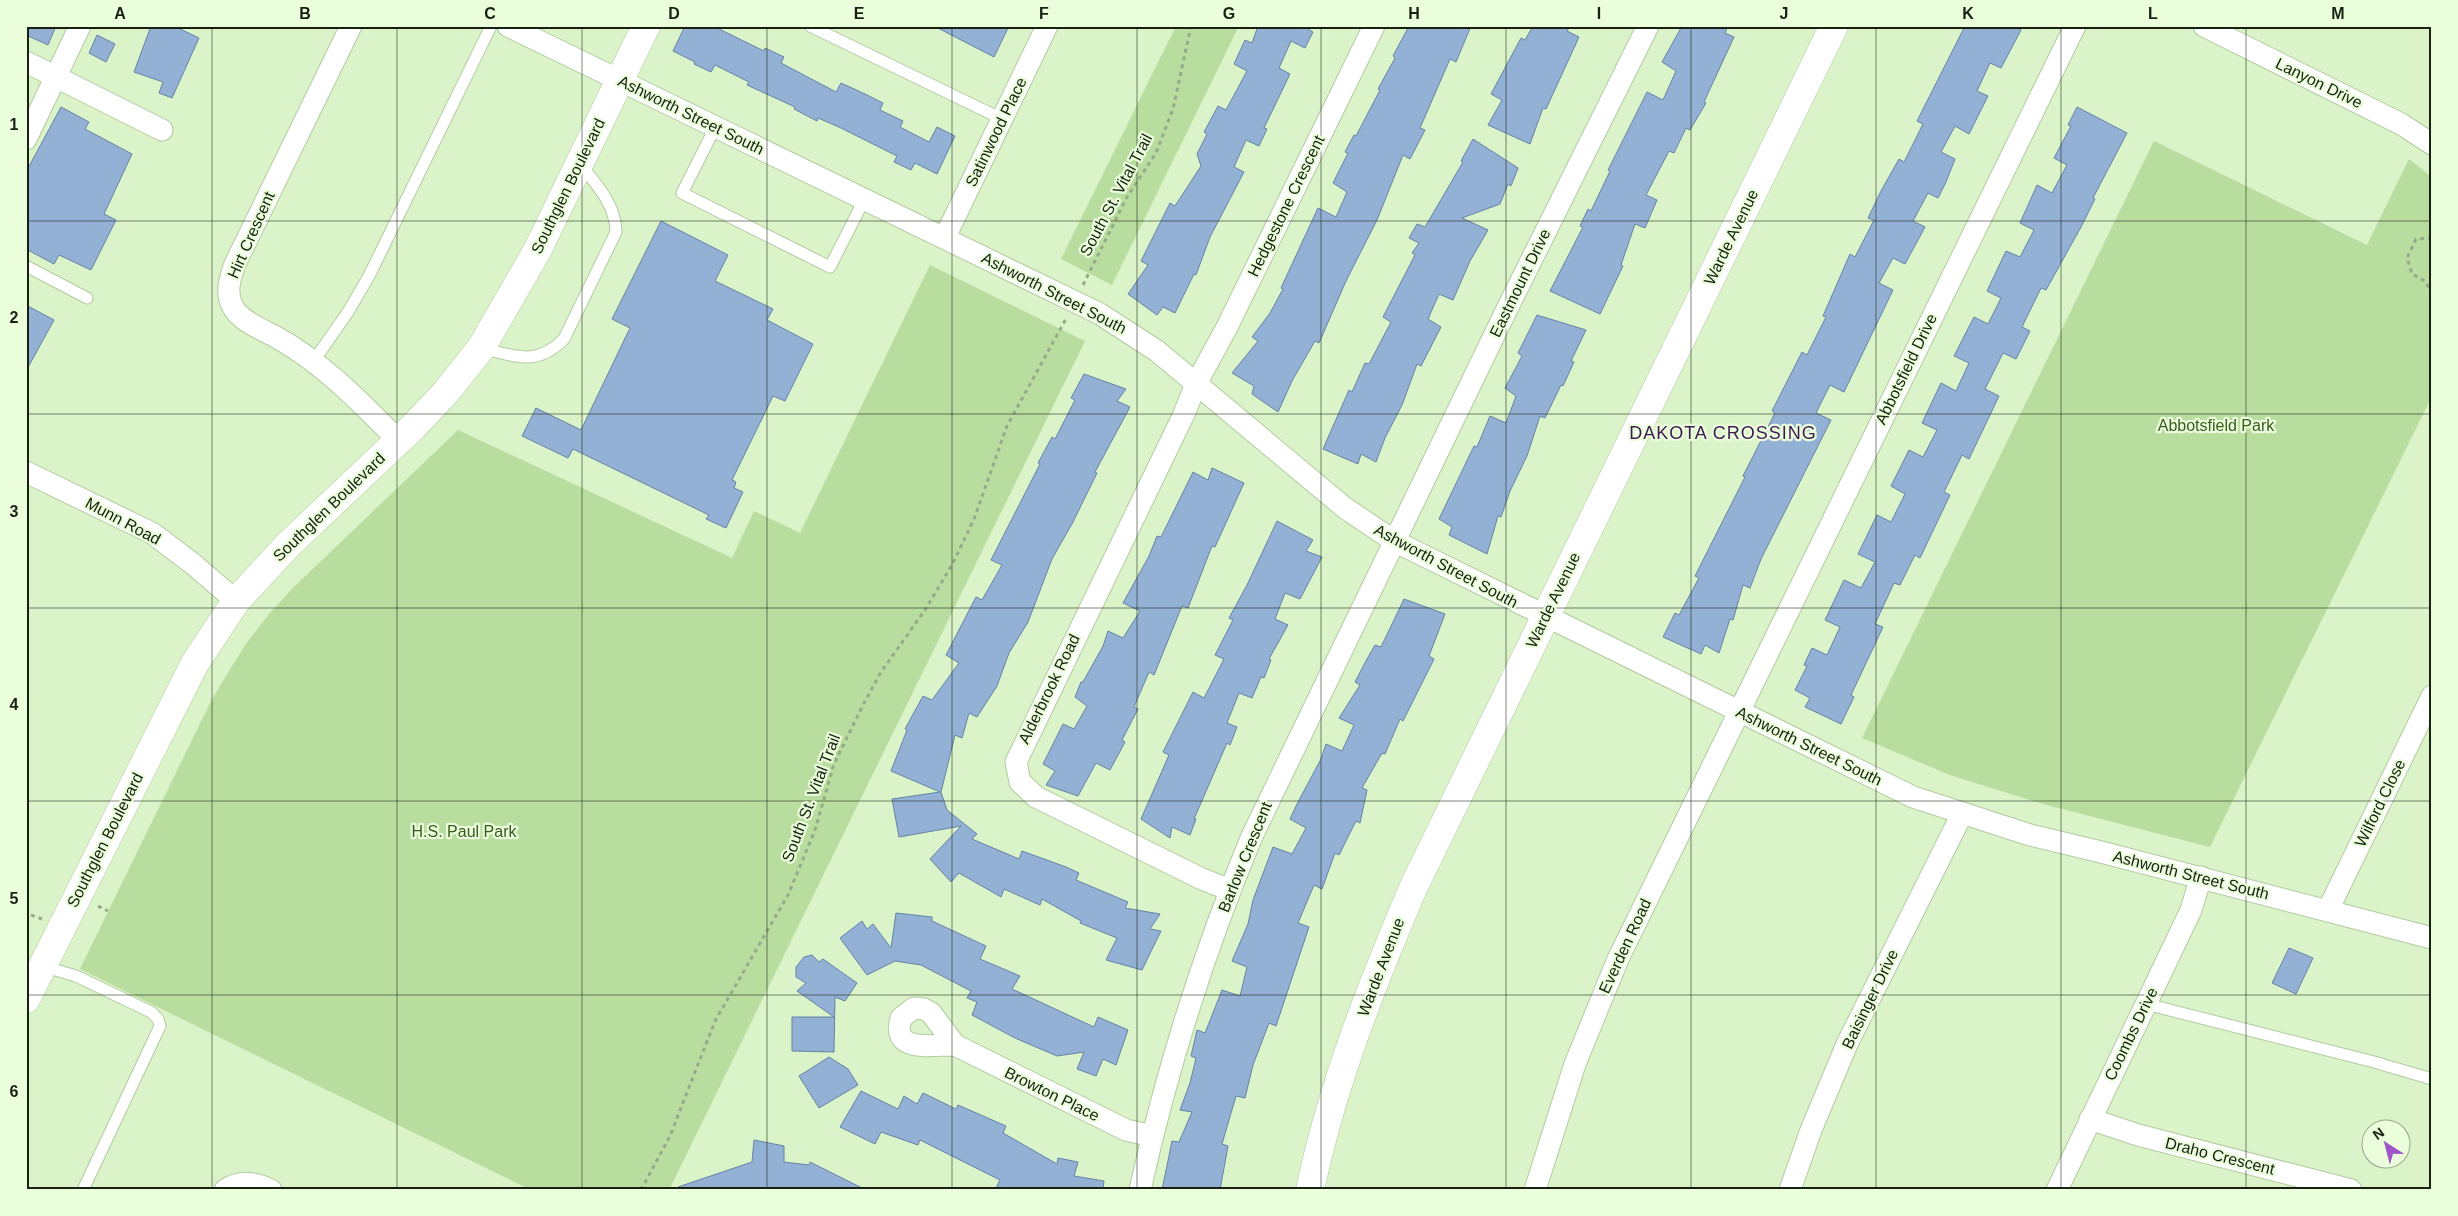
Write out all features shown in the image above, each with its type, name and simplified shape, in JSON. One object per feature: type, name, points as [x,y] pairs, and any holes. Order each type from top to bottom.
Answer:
[{"type":"main road","name":"Southglen Boulevard","points":[[26,999],[34,962],[195,663],[236,601],[288,546],[447,391],[482,348],[537,251],[646,26]]},
{"type":"main road","name":"Warde Avenue","points":[[1310,1190],[1344,1068],[1387,948],[1442,825],[1834,26]]},
{"type":"street","points":[[26,139],[80,26]]},
{"type":"street","name":"Hirt Crescent","points":[[351,26],[235,264],[228,288],[229,298],[238,314],[314,362],[360,401],[398,440]]},
{"type":"street","name":"Ashworth Street South","points":[[508,26],[945,237],[1117,324],[1157,352],[1345,508],[1394,541],[1913,797],[2030,836],[2200,877],[2432,938]]},
{"type":"street","name":"Satinwood Place","points":[[945,237],[1047,26]]},
{"type":"street","name":"Hedgestone Crescent","points":[[1196,384],[1227,327],[1374,26]]},
{"type":"street","name":"Eastmount Drive","points":[[1394,541],[1648,26]]},
{"type":"street","name":"Abbotsfield Drive","points":[[1738,712],[2075,26]]},
{"type":"street","name":"Lanyon Drive","points":[[2204,26],[2394,120],[2432,144]]},
{"type":"street","points":[[26,62],[162,130]]},
{"type":"street","name":"Alderbrook Road","points":[[1196,384],[1184,414],[1019,751],[1016,767],[1020,782],[1036,797],[1202,879],[1230,890]]},
{"type":"street","name":"Munn Road","points":[[26,472],[152,533],[193,564],[236,601]]},
{"type":"street","name":"Barlow Crescent","points":[[1140,1190],[1152,1136],[1191,998],[1230,890],[1270,797],[1394,541]]},
{"type":"street","name":"Wilford Close","points":[[2328,910],[2432,696]]},
{"type":"street","name":"Everden Road","points":[[1535,1190],[1569,1081],[1595,1011],[1618,959],[1738,712]]},
{"type":"street","name":"Baisinger Drive","points":[[1790,1190],[1811,1130],[1847,1044],[1962,814]]},
{"type":"street","name":"Coombs Drive","points":[[2057,1190],[2191,910],[2200,877]]},
{"type":"street","name":"Browton Place","points":[[955,1045],[1126,1130],[1152,1136]]},
{"type":"street","name":"Draho Crescent","points":[[2090,1119],[2138,1135],[2351,1190]]},
{"type":"street","points":[[226,1190],[238,1184],[254,1183],[271,1190]]},
{"type":"lane","points":[[314,362],[348,312],[370,274],[491,26]]},
{"type":"lane","points":[[810,26],[1002,120]]},
{"type":"lane","points":[[716,126],[682,193],[830,267],[865,198]]},
{"type":"lane","points":[[482,348],[515,356],[538,358],[552,351],[564,339],[616,232],[616,221],[613,211],[601,191],[578,163]]},
{"type":"lane","points":[[26,266],[87,298]]},
{"type":"lane","points":[[34,962],[76,976],[151,1012],[158,1019],[160,1026],[83,1190]]},
{"type":"lane","points":[[2146,1004],[2374,1062],[2432,1080]]},
{"type":"path","name":"South St. Vital Trail","points":[[1082,288],[1127,197],[1156,153],[1173,109],[1190,26]]},
{"type":"path","points":[[2432,238],[2416,239],[2407,258],[2412,274],[2425,281],[2432,293]]},
{"type":"path","name":"South St. Vital Trail","points":[[642,1190],[670,1136],[715,1021],[788,894],[815,830],[834,764],[863,704],[880,672],[925,610],[953,563],[974,519],[1007,426],[1068,314]]},
{"type":"green space","points":[[1176,26],[1239,26],[1112,285],[1061,259]]},
{"type":"green space","name":"Abbotsfield Park","points":[[2154,141],[2367,245],[2409,159],[2432,177],[2432,396],[2210,847],[2043,804],[1950,775],[1862,738]]},
{"type":"green space","name":"H.S. Paul Park","points":[[930,265],[1085,341],[669,1190],[531,1190],[80,969],[212,699],[245,645],[269,614],[295,586],[458,430],[732,558],[754,511],[800,533]]},
{"type":"building","points":[[26,26],[56,26],[48,45],[26,35]]},
{"type":"building","points":[[151,26],[174,26],[199,38],[172,98],[159,93],[163,82],[134,72]]},
{"type":"building","points":[[685,26],[713,26],[764,51],[765,48],[784,57],[781,63],[836,92],[841,83],[865,94],[883,103],[880,110],[903,121],[900,127],[929,142],[937,127],[955,136],[937,174],[915,163],[911,170],[894,162],[897,156],[841,128],[818,118],[817,121],[794,109],[795,107],[747,85],[749,82],[715,65],[711,72],[694,64],[695,62],[673,51]]},
{"type":"building","points":[[934,26],[1009,26],[994,57]]},
{"type":"building","points":[[1258,26],[1303,26],[1313,32],[1305,48],[1291,41],[1279,68],[1290,74],[1264,128],[1267,129],[1259,146],[1246,140],[1234,167],[1244,172],[1210,237],[1196,275],[1194,274],[1175,313],[1163,307],[1157,315],[1128,294],[1148,265],[1141,261],[1170,203],[1175,206],[1201,166],[1197,154],[1207,134],[1204,132],[1218,106],[1226,110],[1247,71],[1234,64],[1245,40],[1252,43]]},
{"type":"building","points":[[1409,26],[1471,26],[1456,62],[1450,59],[1420,128],[1425,130],[1410,159],[1403,155],[1377,220],[1346,281],[1319,343],[1315,341],[1292,381],[1278,412],[1252,394],[1254,386],[1232,373],[1258,341],[1252,337],[1270,313],[1283,289],[1281,288],[1318,208],[1336,217],[1347,192],[1333,183],[1348,153],[1345,152],[1354,135],[1356,136],[1380,90],[1378,89],[1395,58],[1393,56]]},
{"type":"building","points":[[1533,26],[1570,26],[1567,31],[1579,37],[1546,109],[1543,108],[1530,144],[1488,125],[1502,100],[1491,94],[1521,38],[1525,40]]},
{"type":"building","points":[[1682,26],[1728,26],[1725,33],[1734,37],[1704,102],[1706,103],[1690,130],[1686,128],[1674,153],[1669,151],[1646,195],[1657,200],[1645,228],[1635,224],[1621,265],[1623,266],[1600,314],[1550,291],[1583,227],[1580,226],[1588,209],[1591,211],[1610,171],[1608,170],[1647,92],[1663,100],[1676,71],[1662,62]]},
{"type":"building","points":[[1965,26],[2013,26],[2021,30],[2001,68],[1990,63],[1977,91],[1988,96],[1969,134],[1955,126],[1941,152],[1955,159],[1946,182],[1938,198],[1928,193],[1913,221],[1925,227],[1905,264],[1893,258],[1879,283],[1893,290],[1844,392],[1830,385],[1816,413],[1831,420],[1761,559],[1750,588],[1743,585],[1733,620],[1730,619],[1719,653],[1705,645],[1701,654],[1663,637],[1675,613],[1679,615],[1699,578],[1695,576],[1775,413],[1772,411],[1802,352],[1807,355],[1826,317],[1823,316],[1850,254],[1855,257],[1874,220],[1868,218],[1881,191],[1899,159],[1904,162],[1923,124],[1917,121]]},
{"type":"building","points":[[97,35],[115,44],[106,62],[89,53]]},
{"type":"building","points":[[61,107],[89,122],[85,129],[132,154],[104,214],[116,220],[91,270],[59,255],[54,264],[26,249],[26,172]]},
{"type":"building","points":[[2077,107],[2127,133],[2093,198],[2095,199],[2081,227],[2046,290],[2041,288],[2022,327],[2030,331],[2016,359],[2003,353],[1985,389],[1999,396],[1969,459],[1962,455],[1944,492],[1950,495],[1920,558],[1915,555],[1900,585],[1894,583],[1875,624],[1883,627],[1851,695],[1854,697],[1841,724],[1805,707],[1810,698],[1795,690],[1807,666],[1804,665],[1812,648],[1827,655],[1840,627],[1825,620],[1844,580],[1861,588],[1875,562],[1858,554],[1877,515],[1891,522],[1905,494],[1891,486],[1909,450],[1923,457],[1937,430],[1922,423],[1941,383],[1956,391],[1969,363],[1954,356],[1974,317],[1988,324],[2001,298],[1987,291],[2006,251],[2020,257],[2034,230],[2020,223],[2037,185],[2052,193],[2067,165],[2054,158],[2071,126],[2068,125]]},
{"type":"building","points":[[1473,139],[1518,168],[1511,186],[1508,184],[1500,204],[1462,218],[1488,230],[1470,261],[1453,300],[1439,294],[1428,319],[1441,327],[1421,366],[1417,364],[1402,405],[1385,438],[1376,462],[1361,454],[1358,464],[1323,449],[1349,390],[1352,392],[1365,363],[1369,364],[1391,322],[1383,317],[1415,255],[1412,253],[1419,243],[1409,238],[1417,224],[1425,227],[1463,162],[1461,161]]},
{"type":"building","points":[[661,221],[728,255],[715,281],[773,309],[767,320],[813,344],[785,401],[773,396],[732,480],[736,482],[734,488],[743,492],[726,528],[706,519],[709,515],[573,449],[568,458],[522,436],[536,408],[581,430],[630,328],[612,319]]},
{"type":"building","points":[[26,305],[54,320],[26,371]]},
{"type":"building","points":[[1537,315],[1586,330],[1571,361],[1574,362],[1563,386],[1561,385],[1545,418],[1540,416],[1527,456],[1510,491],[1501,517],[1498,516],[1487,554],[1449,535],[1452,527],[1439,519],[1474,446],[1477,447],[1490,416],[1506,423],[1516,396],[1505,388],[1522,356],[1518,353]]},
{"type":"building","points":[[1084,374],[1126,389],[1117,401],[1130,407],[1095,472],[1097,473],[1073,522],[1052,559],[1028,622],[1009,653],[997,686],[977,717],[969,713],[962,738],[955,735],[941,792],[947,810],[977,834],[972,839],[1019,859],[1022,851],[1066,867],[1079,873],[1076,880],[1128,902],[1125,908],[1160,914],[1150,929],[1161,931],[1142,970],[1106,960],[1117,938],[1080,923],[1081,921],[1042,899],[1040,905],[1004,889],[1001,897],[959,873],[951,882],[930,859],[961,826],[899,837],[892,799],[940,792],[891,771],[907,730],[905,729],[923,696],[932,700],[959,663],[946,655],[976,597],[982,600],[1002,565],[991,560],[1040,464],[1038,463],[1052,437],[1055,439],[1075,400],[1071,398]]},
{"type":"building","points":[[1212,468],[1244,483],[1215,547],[1212,546],[1188,608],[1182,606],[1154,675],[1149,672],[1134,707],[1138,709],[1122,740],[1125,742],[1110,770],[1096,763],[1078,796],[1046,785],[1055,771],[1043,764],[1063,724],[1074,729],[1087,706],[1075,697],[1081,682],[1083,682],[1103,646],[1108,631],[1123,638],[1140,611],[1123,603],[1149,556],[1157,536],[1161,537],[1193,472],[1208,480]]},
{"type":"building","points":[[1277,521],[1313,540],[1306,551],[1322,557],[1300,599],[1285,593],[1275,619],[1288,625],[1269,659],[1271,660],[1264,678],[1261,677],[1252,698],[1239,693],[1227,723],[1237,727],[1230,745],[1227,743],[1194,819],[1196,819],[1190,835],[1172,827],[1170,838],[1141,819],[1169,755],[1163,752],[1193,692],[1204,698],[1224,659],[1215,655],[1233,620],[1229,618]]},
{"type":"building","points":[[1404,599],[1445,614],[1429,656],[1434,659],[1403,721],[1400,719],[1385,754],[1382,753],[1362,788],[1367,790],[1360,823],[1356,821],[1339,855],[1335,853],[1322,889],[1314,885],[1298,923],[1309,927],[1276,1026],[1269,1023],[1253,1065],[1245,1098],[1236,1096],[1222,1144],[1228,1146],[1220,1190],[1162,1190],[1172,1141],[1179,1142],[1192,1112],[1180,1110],[1190,1083],[1196,1058],[1191,1056],[1197,1030],[1205,1033],[1222,990],[1240,996],[1247,967],[1232,961],[1248,924],[1253,900],[1273,847],[1292,854],[1306,828],[1290,819],[1321,759],[1326,744],[1342,751],[1354,725],[1339,718],[1360,685],[1355,682],[1367,659],[1375,645],[1381,647]]},
{"type":"building","points":[[896,913],[932,917],[932,921],[986,946],[980,959],[1020,976],[1012,989],[1094,1027],[1098,1017],[1128,1030],[1116,1065],[1103,1059],[1096,1076],[1077,1069],[1084,1052],[1057,1056],[1015,1038],[972,1015],[977,1002],[967,998],[971,991],[921,965],[895,961],[867,975],[840,938],[862,921],[867,929],[873,924],[891,948]]},
{"type":"building","points":[[2289,948],[2313,958],[2296,994],[2272,983]]},
{"type":"building","points":[[812,955],[819,962],[823,959],[857,983],[845,1001],[835,997],[834,1052],[792,1051],[792,1017],[834,1017],[797,991],[806,983],[796,977],[796,967],[804,957]]},
{"type":"building","points":[[829,1057],[848,1069],[858,1085],[819,1108],[799,1076]]},
{"type":"building","points":[[861,1091],[898,1109],[904,1096],[917,1104],[923,1093],[956,1109],[958,1105],[1006,1126],[1003,1133],[1057,1164],[1058,1158],[1078,1162],[1074,1176],[1104,1181],[1103,1190],[995,1190],[1000,1180],[920,1140],[918,1145],[881,1132],[875,1144],[840,1127]]},
{"type":"building","points":[[754,1140],[784,1146],[784,1162],[809,1165],[810,1162],[866,1190],[678,1190],[678,1187],[752,1162]]},
{"type":"district","name":"DAKOTA CROSSING","points":[[1723,433]]}]
